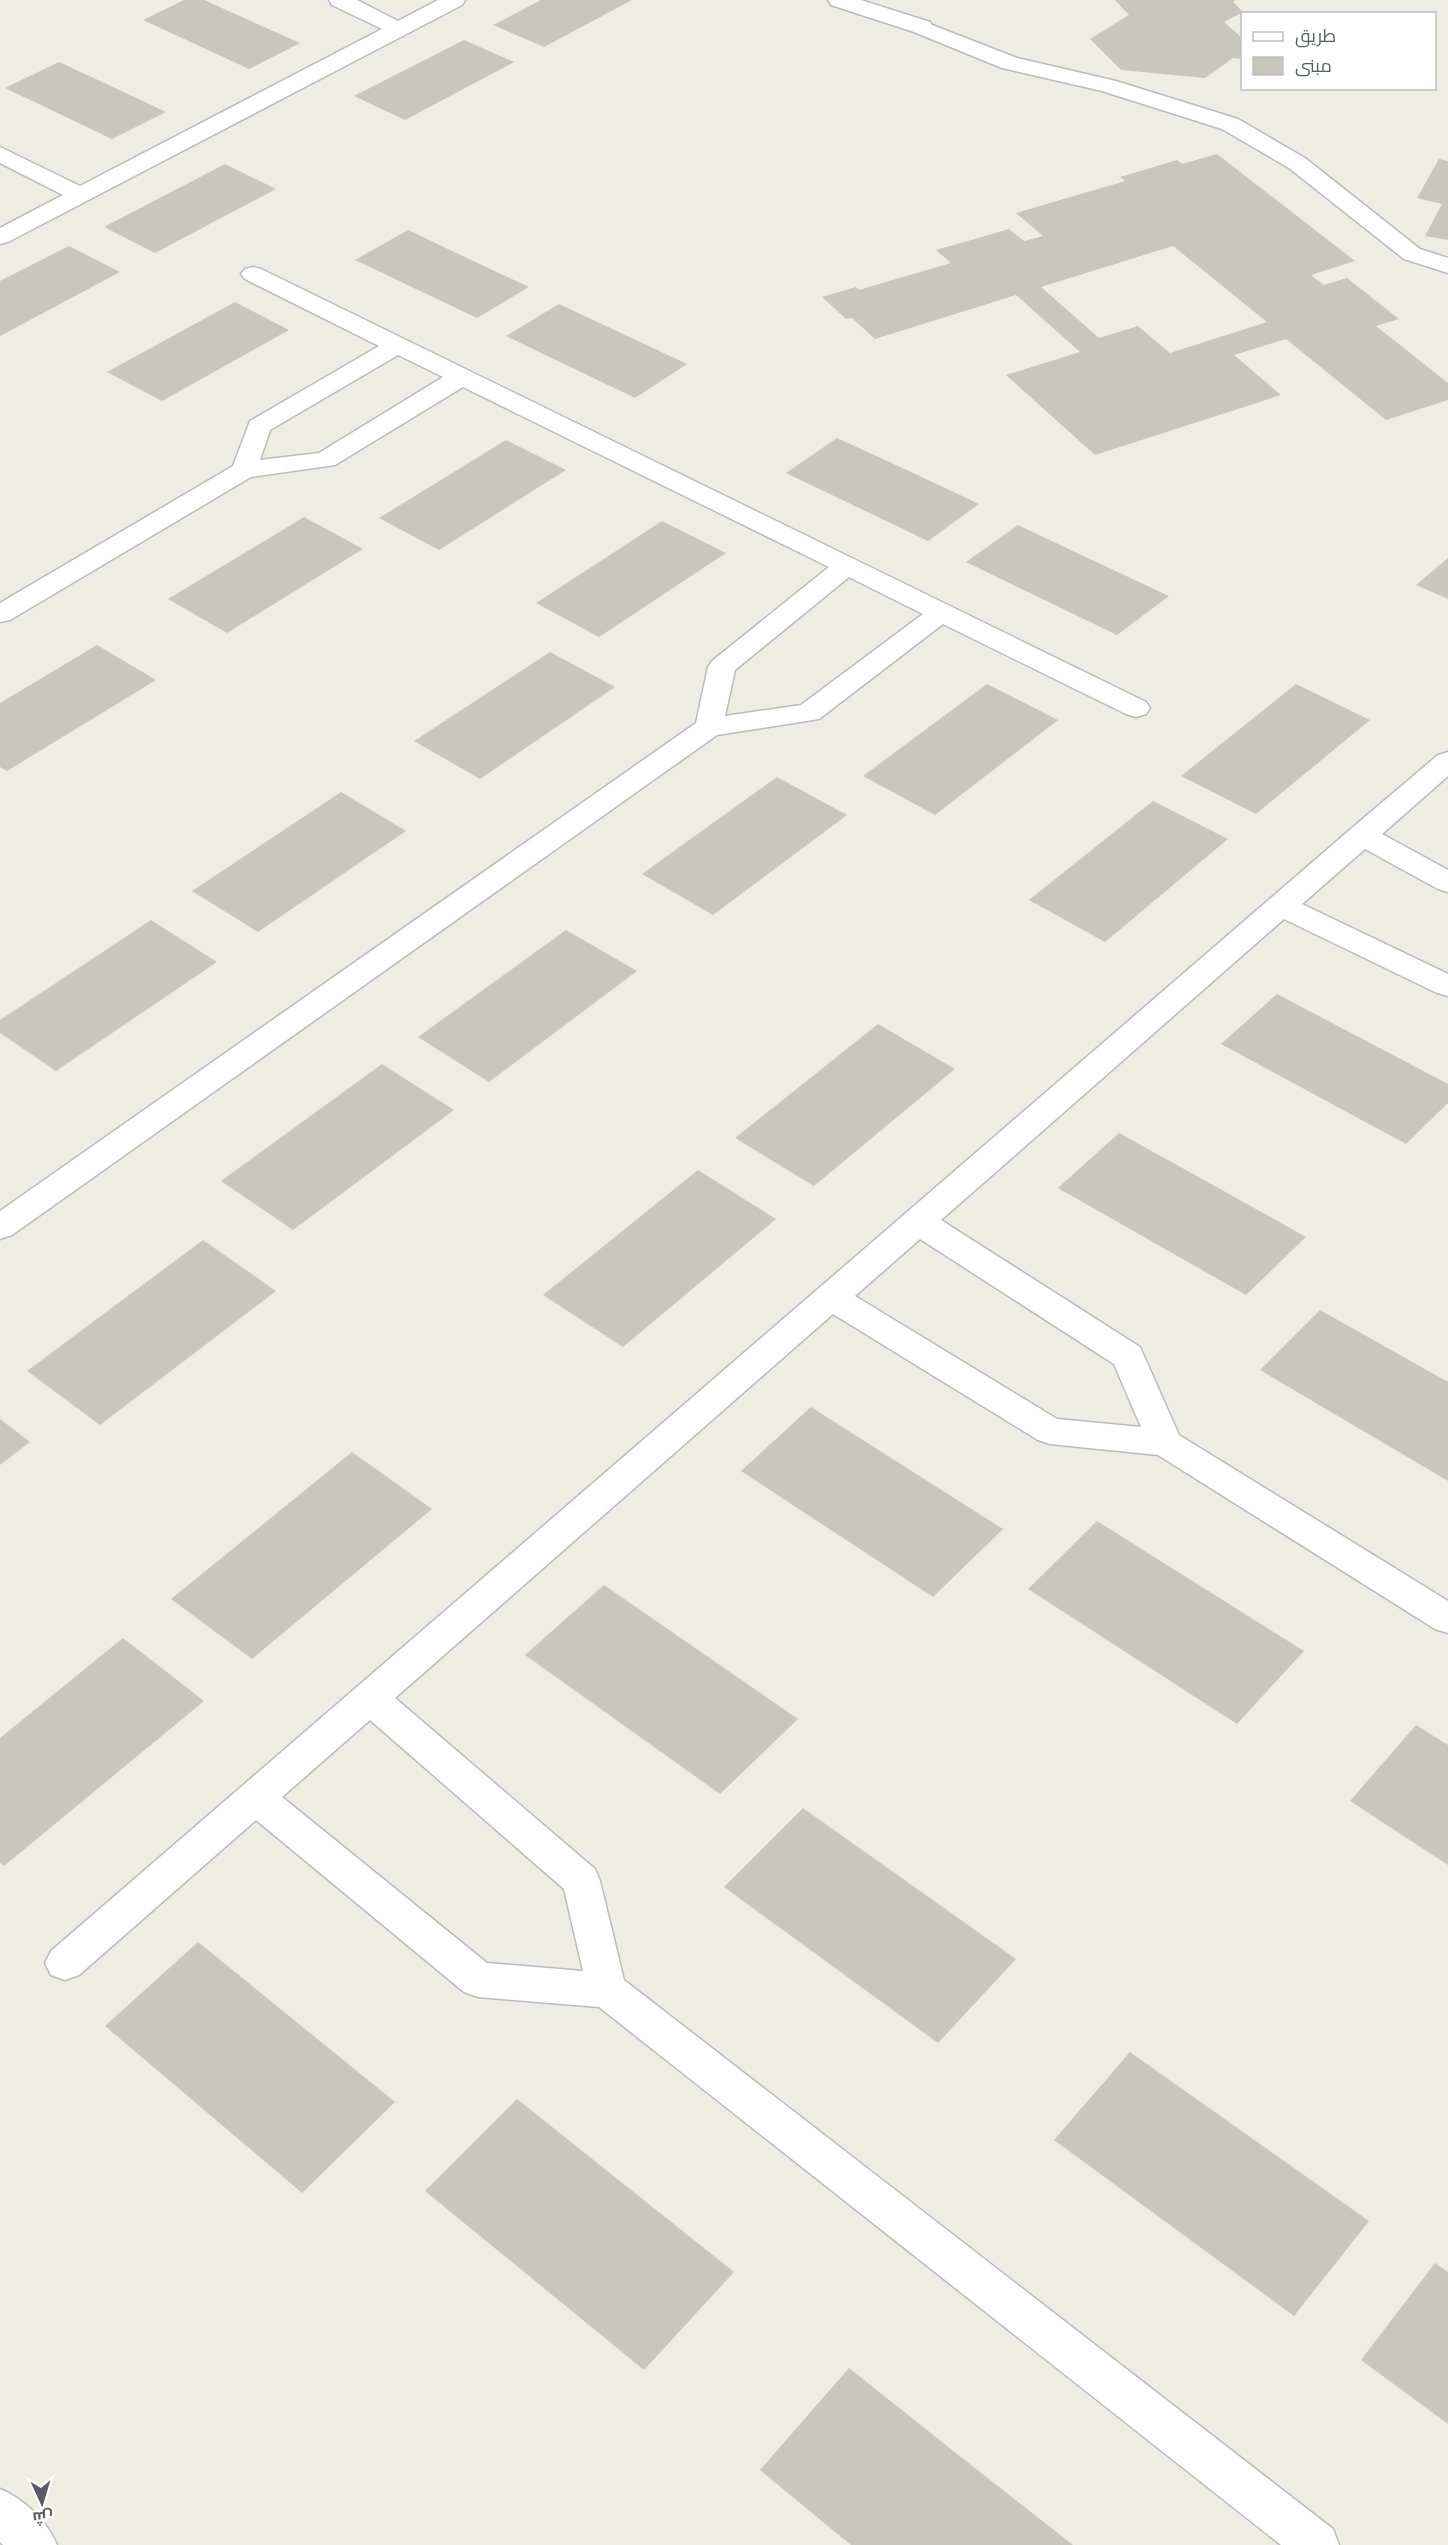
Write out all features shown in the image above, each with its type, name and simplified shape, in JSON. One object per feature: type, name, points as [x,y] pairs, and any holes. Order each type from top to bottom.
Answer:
[{"type":"street","points":[[340,0],[398,30]]},
{"type":"street","points":[[2,234],[454,0]]},
{"type":"street","points":[[839,0],[922,27],[1010,63],[1108,86],[1230,124],[1297,163],[1412,254],[1448,266]]},
{"type":"street","points":[[0,154],[80,195]]},
{"type":"street","points":[[253,274],[1136,708]]},
{"type":"street","points":[[244,470],[259,426],[398,345]]},
{"type":"street","points":[[0,614],[244,470],[326,460],[462,376]]},
{"type":"street","points":[[709,727],[722,668],[847,566]]},
{"type":"street","points":[[0,1227],[709,727],[809,713],[942,612]]},
{"type":"street","points":[[64,1962],[1448,761]]},
{"type":"street","points":[[1362,835],[1448,882]]},
{"type":"street","points":[[1281,906],[1448,986]]},
{"type":"street","points":[[917,1221],[1128,1356],[1165,1443]]},
{"type":"street","points":[[831,1297],[1050,1431],[1165,1443],[1448,1619]]},
{"type":"street","points":[[369,1697],[581,1881],[607,1990]]},
{"type":"street","points":[[255,1797],[478,1980],[607,1990],[1317,2545]]},
{"type":"street","points":[[0,2511],[35,2545]]},
{"type":"building","points":[[184,0],[204,0],[300,43],[249,69],[143,20]]},
{"type":"building","points":[[541,0],[632,0],[544,47],[493,25]]},
{"type":"building","points":[[1115,0],[1235,0],[1233,2],[1243,12],[1224,22],[1241,37],[1241,59],[1233,58],[1205,78],[1121,70],[1090,39],[1129,15]]},
{"type":"building","points":[[464,40],[514,62],[405,120],[354,96]]},
{"type":"building","points":[[59,62],[166,112],[112,139],[5,88]]},
{"type":"building","points":[[1217,154],[1355,261],[1311,275],[1324,285],[1347,278],[1399,319],[1376,326],[1448,383],[1448,400],[1386,420],[1286,339],[1234,355],[1281,395],[1095,455],[1006,375],[1080,352],[1016,295],[875,339],[852,318],[846,319],[822,297],[856,287],[859,290],[951,263],[936,250],[1009,229],[1024,241],[1043,236],[1016,213],[1125,181],[1120,177],[1177,160],[1182,164]],"holes":[[[1173,246],[1267,322],[1170,353],[1138,326],[1099,338],[1041,287]]]},
{"type":"building","points":[[1439,159],[1448,161],[1448,240],[1425,236],[1442,204],[1417,198]]},
{"type":"building","points":[[225,164],[276,189],[155,253],[104,227]]},
{"type":"building","points":[[408,230],[529,287],[477,318],[355,260]]},
{"type":"building","points":[[69,246],[120,272],[0,336],[0,281]]},
{"type":"building","points":[[235,302],[289,330],[162,401],[107,372]]},
{"type":"building","points":[[559,304],[687,364],[635,398],[506,336]]},
{"type":"building","points":[[837,438],[979,504],[928,541],[786,473]]},
{"type":"building","points":[[506,440],[566,470],[439,550],[379,518]]},
{"type":"building","points":[[304,517],[363,549],[227,633],[168,599]]},
{"type":"building","points":[[662,521],[726,553],[599,637],[536,603]]},
{"type":"building","points":[[1018,525],[1169,596],[1117,635],[966,562]]},
{"type":"building","points":[[1448,558],[1448,599],[1416,585]]},
{"type":"building","points":[[97,645],[156,680],[7,771],[0,767],[0,703]]},
{"type":"building","points":[[550,652],[615,687],[480,779],[414,741]]},
{"type":"building","points":[[987,684],[1058,720],[935,815],[863,776]]},
{"type":"building","points":[[1296,684],[1370,720],[1256,814],[1181,776]]},
{"type":"building","points":[[777,777],[847,815],[713,915],[642,874]]},
{"type":"building","points":[[341,792],[406,831],[258,932],[192,891]]},
{"type":"building","points":[[1153,801],[1228,839],[1105,942],[1029,900]]},
{"type":"building","points":[[151,920],[217,962],[56,1071],[0,1033],[0,1020]]},
{"type":"building","points":[[566,930],[637,971],[489,1082],[418,1037]]},
{"type":"building","points":[[1277,994],[1448,1084],[1448,1103],[1406,1144],[1221,1044]]},
{"type":"building","points":[[878,1024],[955,1069],[814,1186],[735,1138]]},
{"type":"building","points":[[382,1064],[454,1110],[293,1230],[221,1181]]},
{"type":"building","points":[[1119,1133],[1306,1237],[1246,1295],[1058,1188]]},
{"type":"building","points":[[698,1170],[776,1219],[623,1347],[543,1295]]},
{"type":"building","points":[[203,1240],[276,1291],[100,1425],[27,1371]]},
{"type":"building","points":[[1320,1310],[1448,1382],[1448,1481],[1260,1370]]},
{"type":"building","points":[[811,1407],[1003,1529],[933,1597],[741,1471]]},
{"type":"building","points":[[0,1419],[30,1442],[0,1465]]},
{"type":"building","points":[[352,1452],[432,1509],[252,1659],[171,1599]]},
{"type":"building","points":[[1097,1521],[1304,1651],[1237,1724],[1028,1589]]},
{"type":"building","points":[[604,1585],[798,1719],[720,1794],[525,1655]]},
{"type":"building","points":[[123,1638],[204,1701],[4,1866],[0,1863],[0,1738]]},
{"type":"building","points":[[1416,1725],[1448,1745],[1448,1865],[1350,1801]]},
{"type":"building","points":[[803,1808],[1016,1959],[938,2043],[724,1887]]},
{"type":"building","points":[[198,1942],[395,2102],[302,2193],[105,2026]]},
{"type":"building","points":[[1130,2052],[1369,2221],[1294,2316],[1054,2140]]},
{"type":"building","points":[[517,2099],[734,2272],[644,2370],[425,2191]]},
{"type":"building","points":[[1435,2263],[1448,2272],[1448,2424],[1361,2360]]},
{"type":"building","points":[[849,2368],[1073,2545],[851,2545],[760,2470]]}]
